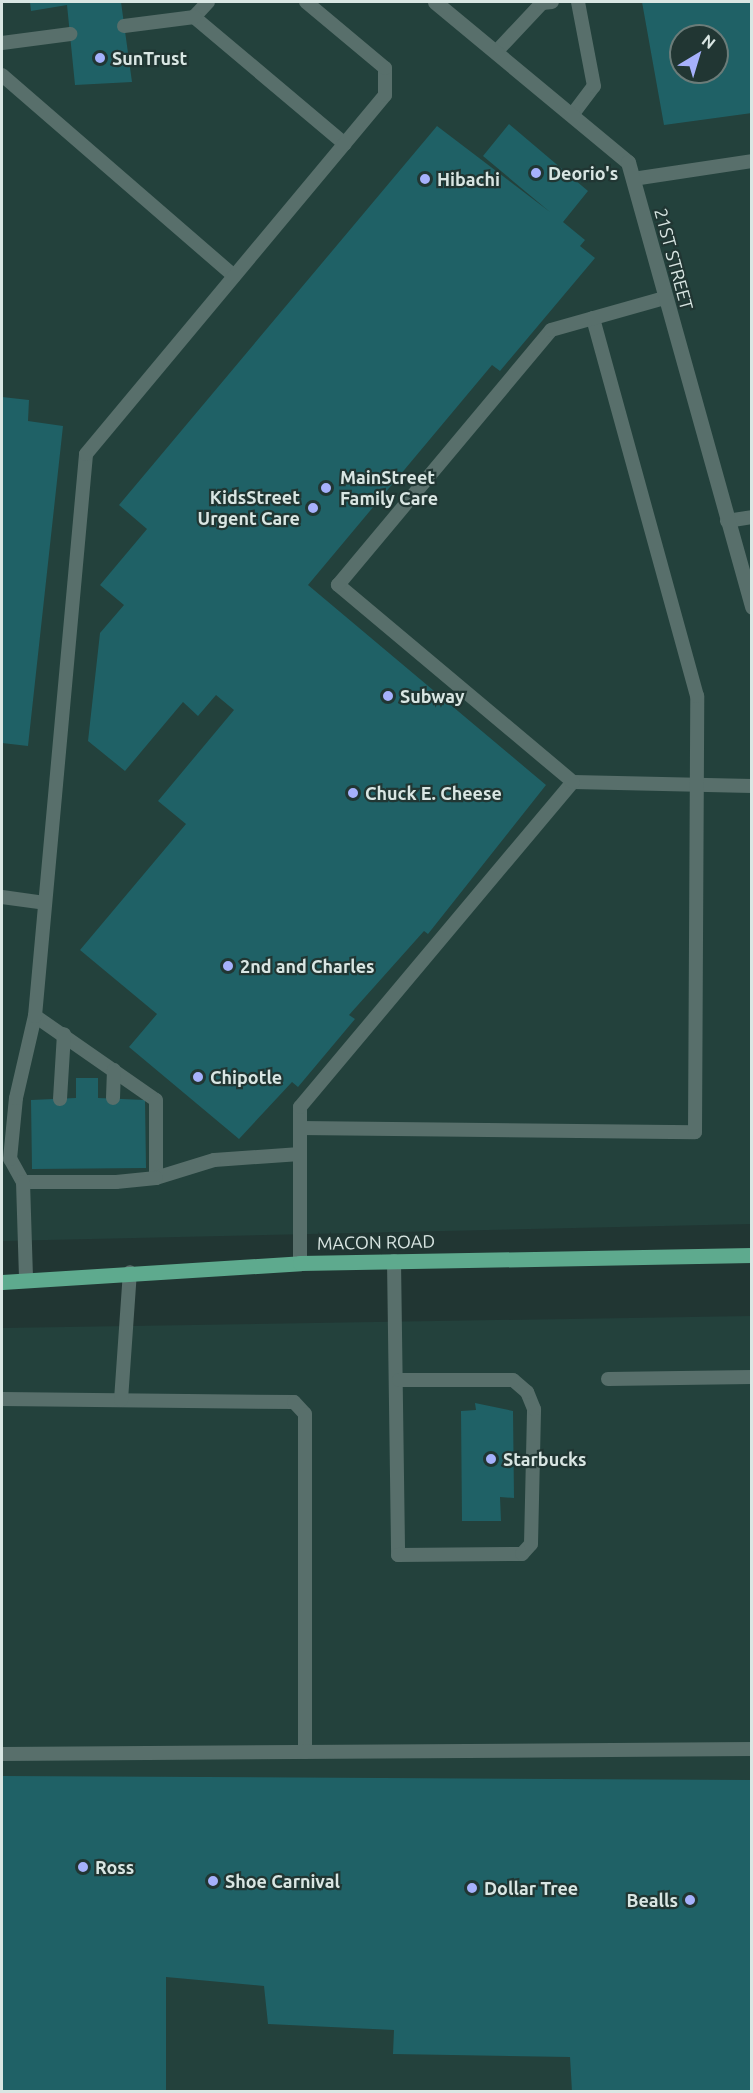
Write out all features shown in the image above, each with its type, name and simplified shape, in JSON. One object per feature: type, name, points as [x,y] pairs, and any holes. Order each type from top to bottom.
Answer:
[{"type":"main road","name":"MACON ROAD","points":[[2,1282],[130,1272],[300,1263],[752,1255]]},
{"type":"street","name":"21ST STREET","points":[[435,2],[628,162],[664,298],[752,607]]},
{"type":"lane","points":[[124,26],[194,17],[208,2]]},
{"type":"lane","points":[[26,1280],[23,1182],[10,1160],[16,1098],[35,1016],[86,453],[385,95],[385,68],[306,2]]},
{"type":"lane","points":[[496,52],[542,3],[552,2]]},
{"type":"lane","points":[[572,115],[594,86],[579,2]]},
{"type":"lane","points":[[194,17],[345,144]]},
{"type":"lane","points":[[2,43],[70,34]]},
{"type":"lane","points":[[2,75],[234,276]]},
{"type":"lane","points":[[633,179],[752,161]]},
{"type":"lane","points":[[664,298],[551,330],[338,585],[573,782],[752,786]]},
{"type":"lane","points":[[300,1128],[695,1132],[697,696],[593,318]]},
{"type":"lane","points":[[727,521],[752,517]]},
{"type":"lane","points":[[300,1263],[300,1107],[573,782]]},
{"type":"lane","points":[[2,897],[45,903]]},
{"type":"lane","points":[[35,1016],[156,1100],[156,1178]]},
{"type":"lane","points":[[60,1099],[64,1034]]},
{"type":"lane","points":[[113,1098],[114,1070]]},
{"type":"lane","points":[[23,1182],[61,1176],[115,1175],[156,1178],[214,1160],[300,1154]]},
{"type":"lane","points":[[394,1261],[399,1380],[398,1555],[522,1554],[531,1544],[534,1409],[527,1392],[513,1380],[399,1380]]},
{"type":"lane","points":[[121,1400],[130,1272]]},
{"type":"lane","points":[[608,1379],[752,1377]]},
{"type":"lane","points":[[2,1399],[294,1402],[305,1414],[305,1752]]},
{"type":"lane","points":[[2,1754],[752,1749]]},
{"type":"shaded area","points":[[2,2],[751,2],[751,1224],[2,1241]]},
{"type":"shaded area","points":[[751,1316],[751,2091],[2,2091],[2,1328]]},
{"type":"building","name":"SunTrust","points":[[30,2],[121,2],[132,82],[75,85],[67,5],[31,11]]},
{"type":"building","points":[[642,2],[752,2],[752,113],[664,125]]},
{"type":"building","points":[[509,124],[588,191],[563,222],[585,240],[580,246],[595,258],[500,371],[492,365],[308,585],[546,785],[428,934],[424,931],[349,1015],[355,1019],[298,1087],[292,1082],[239,1139],[129,1047],[157,1014],[80,950],[186,824],[158,801],[234,710],[216,695],[198,716],[183,702],[125,771],[88,741],[100,633],[124,605],[100,585],[147,529],[119,505],[437,126],[550,212],[483,156]]},
{"type":"building","points":[[2,397],[29,400],[28,421],[63,426],[28,746],[2,743]]},
{"type":"building","points":[[76,1078],[98,1078],[98,1098],[145,1100],[146,1168],[32,1169],[31,1100],[76,1098]]},
{"type":"building","points":[[475,1403],[513,1411],[514,1498],[500,1497],[501,1521],[462,1521],[461,1411],[476,1410]]},
{"type":"building","points":[[2,1776],[752,1780],[752,2092],[572,2092],[570,2057],[393,2054],[394,2030],[268,2024],[264,1986],[166,1977],[166,2092],[2,2092]]},
{"type":"place","name":"SunTrust","points":[[100,58]]},
{"type":"place","name":"Deorio's","points":[[536,173]]},
{"type":"place","name":"Hibachi","points":[[425,179]]},
{"type":"place","name":"MainStreet Family Care","points":[[326,488]]},
{"type":"place","name":"KidsStreet Urgent Care","points":[[313,508]]},
{"type":"place","name":"Subway","points":[[388,696]]},
{"type":"place","name":"Chuck E. Cheese","points":[[353,793]]},
{"type":"place","name":"2nd and Charles","points":[[228,966]]},
{"type":"place","name":"Chipotle","points":[[198,1077]]},
{"type":"place","name":"Starbucks","points":[[491,1459]]},
{"type":"place","name":"Ross","points":[[83,1867]]},
{"type":"place","name":"Shoe Carnival","points":[[213,1881]]},
{"type":"place","name":"Dollar Tree","points":[[472,1888]]},
{"type":"place","name":"Bealls","points":[[690,1900]]}]
